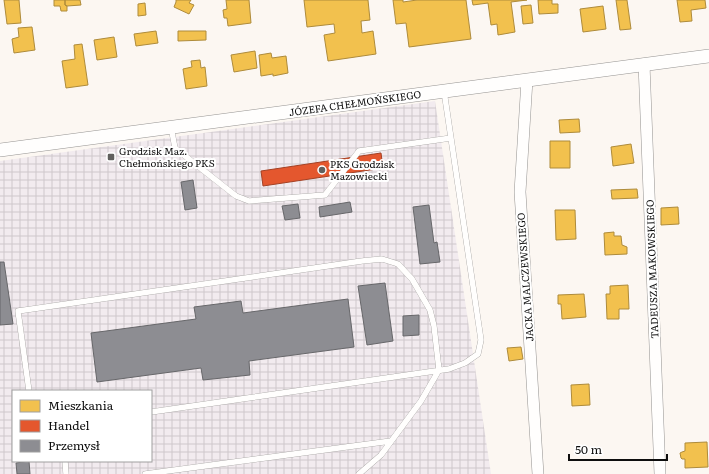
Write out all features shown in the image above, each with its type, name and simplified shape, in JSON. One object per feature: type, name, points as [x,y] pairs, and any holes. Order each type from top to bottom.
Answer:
[{"type":"street","name":"JÓZEFA CHEŁMOŃSKIEGO","points":[[0,150],[709,56]]},
{"type":"street","name":"TADEUSZA MAKOWSKIEGO","points":[[644,64],[660,474]]},
{"type":"street","name":"JACKA MALCZEWSKIEGO","points":[[527,80],[520,192],[538,474]]},
{"type":"lane","points":[[152,412],[449,369],[465,363],[478,354],[481,340],[444,91]]},
{"type":"lane","points":[[171,127],[175,148],[236,196],[249,200],[325,195],[359,151],[451,138]]},
{"type":"lane","points":[[29,390],[18,311],[382,259],[398,264],[412,279],[430,310],[434,326],[439,370],[421,400],[381,455],[359,474]]},
{"type":"lane","points":[[145,474],[391,441]]},
{"type":"lane","points":[[65,462],[66,474]]},
{"type":"shaded area","points":[[435,101],[491,474],[0,474],[0,161]]},
{"type":"building: Mieszkania","points":[[4,0],[19,0],[21,23],[7,24]]},
{"type":"building: Mieszkania","points":[[54,0],[65,0],[67,11],[61,11],[60,6],[54,6]]},
{"type":"building: Mieszkania","points":[[65,0],[80,0],[81,5],[67,6],[65,5]]},
{"type":"building: Mieszkania","points":[[176,0],[191,0],[189,3],[194,5],[189,14],[174,7]]},
{"type":"building: Mieszkania","points":[[226,0],[249,0],[251,23],[228,26],[227,18],[224,18],[223,10],[227,9]]},
{"type":"building: Mieszkania","points":[[304,0],[368,0],[370,20],[361,21],[362,33],[373,31],[376,54],[328,61],[324,35],[335,33],[334,24],[307,27]]},
{"type":"building: Mieszkania","points":[[393,0],[403,0],[403,2],[417,0],[466,0],[471,39],[409,47],[406,23],[396,24]]},
{"type":"building: Mieszkania","points":[[472,0],[527,0],[511,2],[515,32],[498,35],[497,24],[491,25],[488,3],[473,5]]},
{"type":"building: Mieszkania","points":[[538,0],[552,0],[552,4],[558,4],[558,13],[539,14]]},
{"type":"building: Mieszkania","points":[[616,0],[627,0],[631,29],[620,30]]},
{"type":"building: Mieszkania","points":[[677,0],[705,0],[706,8],[691,10],[692,21],[680,22]]},
{"type":"building: Mieszkania","points":[[145,3],[146,15],[138,16],[138,4]]},
{"type":"building: Mieszkania","points":[[531,5],[533,23],[523,24],[521,6]]},
{"type":"building: Mieszkania","points":[[603,6],[606,29],[583,32],[580,9]]},
{"type":"building: Mieszkania","points":[[32,27],[35,50],[14,53],[12,39],[19,37],[18,28]]},
{"type":"building: Mieszkania","points":[[156,31],[158,43],[136,46],[134,34]]},
{"type":"building: Mieszkania","points":[[178,31],[206,31],[206,40],[178,41]]},
{"type":"building: Mieszkania","points":[[114,37],[117,57],[97,60],[94,40]]},
{"type":"building: Mieszkania","points":[[82,44],[88,85],[66,88],[62,61],[75,59],[74,45]]},
{"type":"building: Mieszkania","points":[[255,51],[257,68],[234,72],[231,55]]},
{"type":"building: Mieszkania","points":[[271,53],[272,58],[286,56],[288,73],[273,76],[273,74],[261,76],[259,55]]},
{"type":"building: Mieszkania","points":[[200,60],[201,68],[205,67],[207,86],[186,89],[183,69],[192,67],[191,61]]},
{"type":"building: Mieszkania","points":[[579,119],[580,132],[560,133],[559,120]]},
{"type":"building: Mieszkania","points":[[550,141],[570,141],[570,168],[550,168]]},
{"type":"building: Mieszkania","points":[[631,144],[634,163],[613,166],[611,147]]},
{"type":"building: Mieszkania","points":[[637,189],[638,198],[612,199],[611,190]]},
{"type":"building: Mieszkania","points":[[678,207],[679,224],[661,225],[661,208]]},
{"type":"building: Mieszkania","points":[[555,210],[575,210],[576,239],[556,240]]},
{"type":"building: Mieszkania","points":[[614,232],[614,236],[621,236],[622,245],[627,247],[627,254],[605,255],[604,233]]},
{"type":"building: Mieszkania","points":[[628,285],[629,309],[619,309],[619,319],[607,319],[606,294],[610,294],[610,286]]},
{"type":"building: Mieszkania","points":[[584,294],[586,317],[562,319],[561,304],[558,304],[558,295]]},
{"type":"building: Mieszkania","points":[[521,347],[523,359],[509,361],[507,348]]},
{"type":"building: Mieszkania","points":[[589,384],[590,405],[572,406],[571,385]]},
{"type":"building: Mieszkania","points":[[707,442],[708,467],[685,468],[685,459],[681,458],[680,453],[685,451],[685,443]]},
{"type":"building: Handel","name":"PKS Grodzisk Mazowiecki","points":[[381,153],[383,168],[263,186],[261,171]]},
{"type":"building: Przemysł","points":[[193,180],[197,208],[185,210],[181,182]]},
{"type":"building: Przemysł","points":[[350,202],[352,212],[320,217],[319,207]]},
{"type":"building: Przemysł","points":[[298,204],[300,218],[285,220],[282,206]]},
{"type":"building: Przemysł","points":[[429,205],[434,243],[437,242],[440,262],[420,264],[413,207]]},
{"type":"building: Przemysł","points":[[0,262],[4,262],[13,324],[0,325]]},
{"type":"building: Przemysł","points":[[385,283],[393,341],[367,345],[358,286]]},
{"type":"building: Przemysł","points":[[348,299],[354,347],[249,361],[250,375],[203,380],[201,368],[97,382],[91,333],[196,319],[194,307],[241,301],[243,313]]},
{"type":"building: Przemysł","points":[[419,315],[419,335],[403,336],[403,316]]},
{"type":"building: Przemysł","points":[[29,462],[30,474],[17,474],[16,463]]},
{"type":"place","name":"Grodzisk Maz. Chełmońskiego PKS","points":[[111,157]]},
{"type":"place","name":"PKS Grodzisk Mazowiecki","points":[[322,170]]}]
